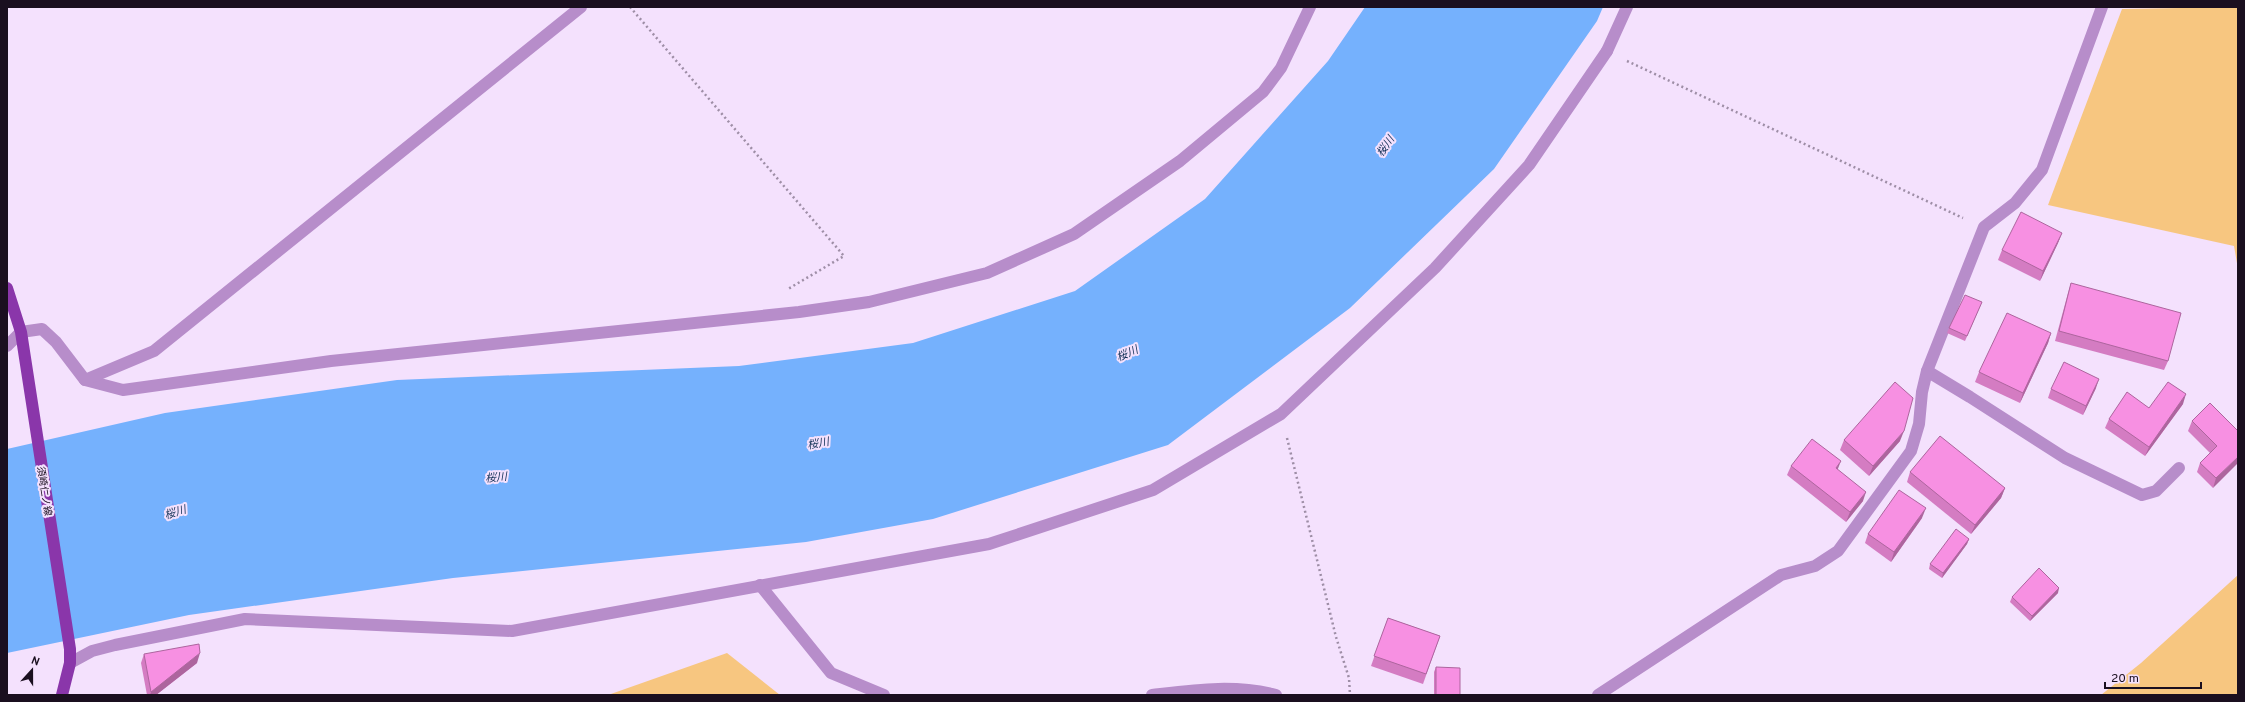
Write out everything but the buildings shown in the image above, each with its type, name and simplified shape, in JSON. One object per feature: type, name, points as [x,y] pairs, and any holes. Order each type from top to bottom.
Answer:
[{"type":"main road","name":"須崎仁ノ線","points":[[7,288],[21,332],[70,649],[70,663],[62,695]]},
{"type":"street","points":[[85,380],[154,351],[581,7]]},
{"type":"street","points":[[7,346],[21,332],[42,329],[56,342],[85,380],[123,390],[331,361],[799,312],[869,302],[987,273],[1074,234],[1180,161],[1262,92],[1281,68],[1310,7]]},
{"type":"street","points":[[70,663],[92,652],[115,645],[245,620],[512,631],[989,544],[1153,490],[1281,414],[1435,268],[1529,165],[1607,51],[1628,7]]},
{"type":"street","points":[[1598,695],[1781,575],[1815,566],[1838,551],[1911,451],[1919,424],[1922,392],[1926,371],[1984,227],[2015,203],[2042,170],[2102,7]]},
{"type":"street","points":[[1926,371],[1970,397],[2064,458],[2142,495],[2156,491],[2179,468]]},
{"type":"street","points":[[760,585],[831,673],[884,695]]},
{"type":"street","points":[[1152,695],[1209,688],[1254,689],[1276,695]]},
{"type":"path","points":[[630,7],[844,256],[785,291]]},
{"type":"path","points":[[1607,51],[1984,227]]},
{"type":"path","points":[[1281,414],[1336,637],[1349,678],[1350,695]]},
{"type":"shaded area","points":[[2238,7],[2238,269],[2234,246],[2048,205],[2122,9]]},
{"type":"shaded area","points":[[2238,575],[2238,695],[2101,695],[2141,663]]},
{"type":"shaded area","points":[[727,653],[780,695],[608,695]]},
{"type":"water","name":"桜川","points":[[1365,7],[1603,7],[1597,21],[1494,169],[1350,308],[1168,445],[933,519],[806,542],[453,578],[189,615],[7,653],[7,449],[165,413],[397,380],[739,366],[913,343],[1075,291],[1205,199],[1328,61]]}]
